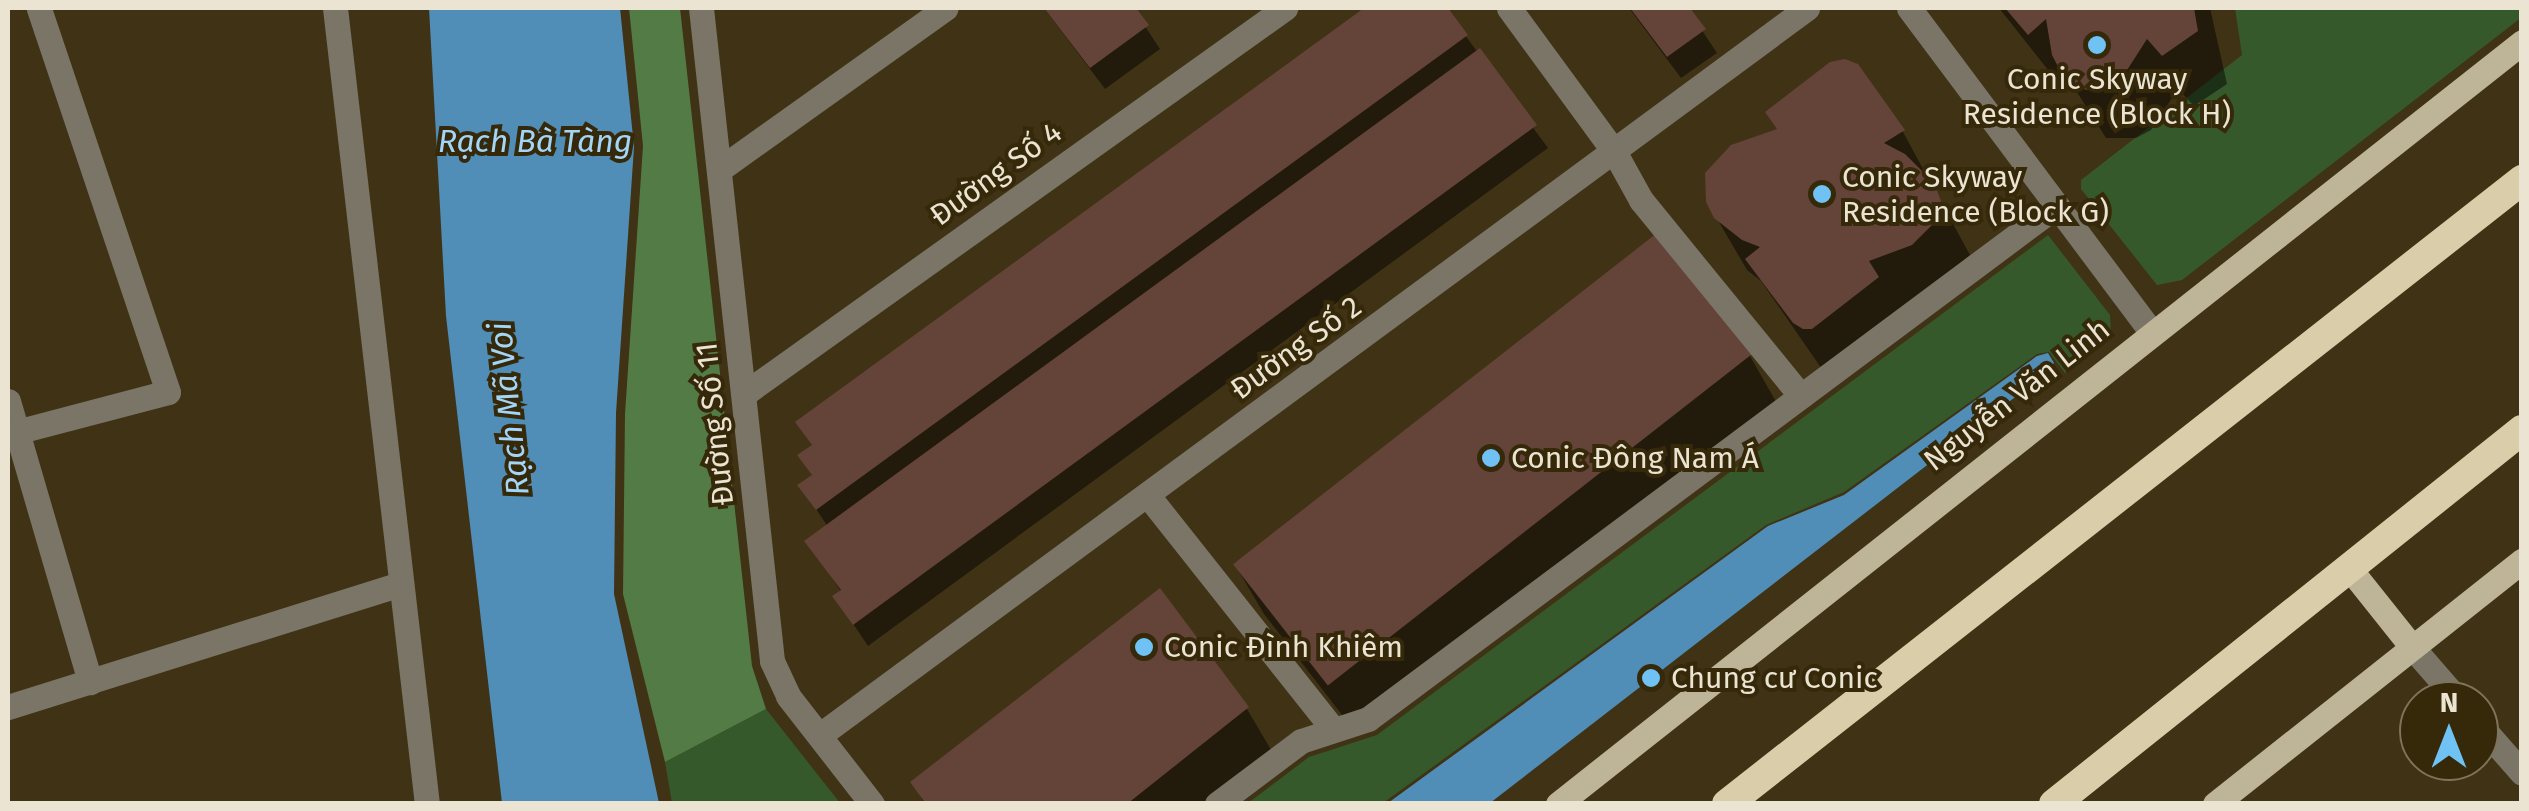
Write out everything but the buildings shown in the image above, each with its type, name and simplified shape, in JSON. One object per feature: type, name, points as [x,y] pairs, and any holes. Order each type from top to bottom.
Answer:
[{"type":"highway","points":[[1727,804],[2522,180]]},
{"type":"highway","points":[[2054,804],[2522,430]]},
{"type":"main road","name":"Nguyễn Văn Linh","points":[[1558,804],[2522,42]]},
{"type":"main road","points":[[2215,804],[2522,560]]},
{"type":"main road","points":[[2349,568],[2412,647]]},
{"type":"street","points":[[16,432],[168,392],[39,8]]},
{"type":"street","points":[[335,8],[427,804]]},
{"type":"street","name":"Đường Số 11","points":[[700,8],[772,661],[788,696],[872,804]]},
{"type":"street","points":[[720,169],[917,17],[946,8]]},
{"type":"street","name":"Đường Số 4","points":[[744,394],[1285,8]]},
{"type":"street","points":[[1509,8],[1615,153],[1642,200],[1800,396]]},
{"type":"street","name":"Đường Số 2","points":[[820,736],[1808,8]]},
{"type":"street","points":[[1909,8],[2152,333]]},
{"type":"street","points":[[1217,804],[1301,741],[1368,719],[2056,206]]},
{"type":"street","points":[[8,402],[90,682]]},
{"type":"street","points":[[1149,497],[1333,729]]},
{"type":"street","points":[[8,708],[402,584]]},
{"type":"street","points":[[2412,647],[2442,681]]},
{"type":"street","points":[[2499,747],[2522,773]]},
{"type":"green space","points":[[629,8],[680,8],[752,666],[766,709],[665,762],[623,594],[625,414],[643,146]]},
{"type":"green space","points":[[2235,8],[2521,8],[2522,17],[2182,280],[2157,285],[2081,189],[2081,180],[2242,55]]},
{"type":"green space","points":[[2048,235],[2110,315],[2111,335],[2065,373],[2049,352],[2037,354],[1844,492],[1766,525],[1383,803],[1248,803],[1309,757],[1377,735]]},
{"type":"green space","points":[[766,709],[840,803],[672,803],[665,762]]},
{"type":"water","name":"Rạch Bà Tàng","points":[[429,8],[620,8],[634,147],[616,413],[614,594],[659,803],[502,803],[446,316]]},
{"type":"water","points":[[2048,353],[2054,363],[2041,377],[1490,803],[1388,803],[1768,526],[1844,495],[2037,356]]},
{"type":"place","name":"Conic Skyway Residence (Block H)","points":[[2097,45]]},
{"type":"place","name":"Conic Skyway Residence (Block G)","points":[[1822,194]]},
{"type":"place","name":"Conic Đông Nam Á","points":[[1491,458]]},
{"type":"place","name":"Conic Đình Khiêm","points":[[1144,647]]},
{"type":"place","name":"Chung cư Conic","points":[[1651,678]]},
{"type":"water label","name":"Rạch Mã Voi","points":[[509,409]]}]
